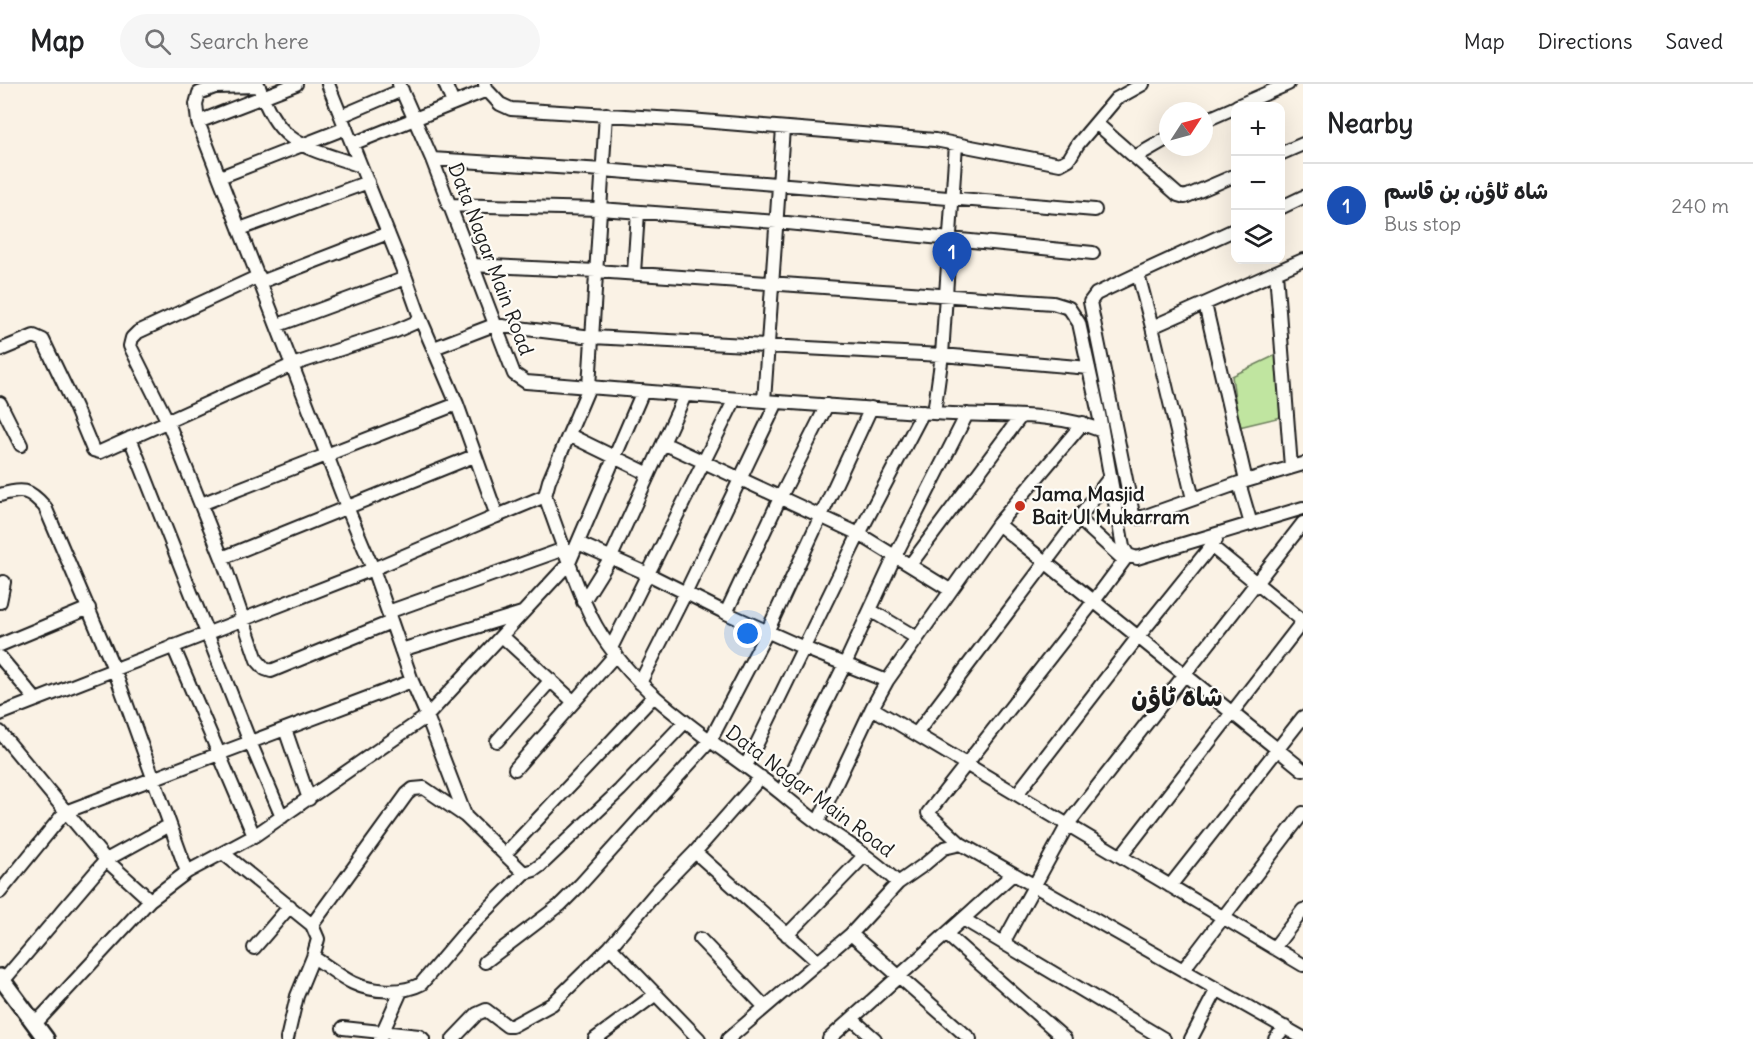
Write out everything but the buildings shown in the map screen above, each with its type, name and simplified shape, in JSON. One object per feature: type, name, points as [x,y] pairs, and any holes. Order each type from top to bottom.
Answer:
[{"type":"street","points":[[296,84],[260,89],[215,87],[200,93],[195,104],[198,122],[373,569],[412,681],[465,816]]},
{"type":"street","points":[[328,84],[421,320],[457,404],[497,516]]},
{"type":"street","points":[[445,84],[453,103]]},
{"type":"street","points":[[352,144],[453,103],[486,87],[500,104],[511,108],[935,140],[1060,164],[1069,159],[1078,144],[1116,99],[1143,84]]},
{"type":"street","points":[[1247,102],[1288,84]]},
{"type":"street","points":[[341,116],[400,87]]},
{"type":"street","name":"Data Nagar Main Road","points":[[400,87],[432,159],[509,366],[514,374],[526,382],[928,413],[1021,416],[1083,423],[1102,431]]},
{"type":"street","points":[[198,122],[260,89]]},
{"type":"street","points":[[260,89],[279,127],[301,146],[361,166]]},
{"type":"street","points":[[1213,117],[1231,109]]},
{"type":"street","points":[[0,714],[373,569],[544,496],[589,387],[606,114]]},
{"type":"street","points":[[1096,123],[1178,195],[1185,197],[1231,177]]},
{"type":"street","points":[[219,177],[346,128]]},
{"type":"street","points":[[764,401],[783,128]]},
{"type":"street","points":[[1135,157],[1159,143]]},
{"type":"street","points":[[746,766],[859,534],[928,413],[942,355],[956,144]]},
{"type":"street","points":[[1285,152],[1303,144]]},
{"type":"street","points":[[432,159],[603,170],[1095,210]]},
{"type":"street","points":[[240,229],[368,182]]},
{"type":"street","points":[[1285,206],[1303,197]]},
{"type":"street","points":[[448,205],[600,210],[777,222],[1094,253]]},
{"type":"street","points":[[634,273],[638,212]]},
{"type":"street","points":[[1231,231],[1096,294],[1090,302],[1133,514],[1140,518],[1297,465],[1276,272]]},
{"type":"street","points":[[388,233],[260,279],[156,322],[138,332],[132,339],[130,346],[168,420],[201,504],[257,660],[265,669],[272,671],[390,617],[564,549]]},
{"type":"street","points":[[1152,327],[1303,260]]},
{"type":"street","points":[[472,265],[596,270],[772,285],[946,295],[1053,303],[1069,308],[1079,323],[1126,557]]},
{"type":"street","points":[[1138,274],[1193,499]]},
{"type":"street","points":[[278,325],[406,278]]},
{"type":"street","points":[[1205,304],[1251,524]]},
{"type":"street","points":[[0,350],[34,336],[39,337],[46,344],[93,450],[104,451],[292,365],[396,331],[421,320]]},
{"type":"street","points":[[434,348],[494,325],[592,337],[942,355],[1089,368]]},
{"type":"street","points":[[35,1024],[150,900],[187,872],[254,836],[427,716],[569,564],[643,391]]},
{"type":"street","points":[[583,602],[611,557],[685,395]]},
{"type":"street","points":[[515,769],[574,702],[614,651],[648,574],[735,399]]},
{"type":"street","points":[[640,683],[686,594],[777,402]]},
{"type":"street","points":[[0,403],[21,446]]},
{"type":"street","points":[[201,504],[457,404]]},
{"type":"street","points":[[726,614],[780,498],[827,405]]},
{"type":"street","points":[[485,962],[560,905],[710,741],[767,632],[871,408]]},
{"type":"street","points":[[781,793],[895,556],[968,414]]},
{"type":"street","points":[[910,565],[1021,416]]},
{"type":"street","points":[[818,822],[887,681],[998,524],[1083,423]]},
{"type":"street","points":[[568,435],[649,474]]},
{"type":"street","points":[[130,438],[282,817]]},
{"type":"street","points":[[663,443],[859,534],[950,590]]},
{"type":"street","points":[[222,558],[474,456]]},
{"type":"street","points":[[916,734],[1110,477]]},
{"type":"street","points":[[0,495],[18,490],[27,491],[35,495],[45,507],[114,669],[187,872]]},
{"type":"street","name":"Data Nagar Main Road","points":[[544,496],[583,602],[597,628],[640,683],[684,723],[761,777],[898,883],[926,864],[944,848],[961,844]]},
{"type":"street","points":[[1079,519],[1126,557],[1137,558],[1303,508]]},
{"type":"street","points":[[1003,943],[1068,824],[1303,523]]},
{"type":"street","points":[[998,524],[1303,770]]},
{"type":"street","points":[[1017,794],[1138,637],[1223,532]]},
{"type":"street","points":[[578,543],[648,574],[726,614],[887,681]]},
{"type":"street","points":[[1121,856],[1303,621],[1212,546]]},
{"type":"street","points":[[1126,557],[928,813],[961,844],[1303,1038]]},
{"type":"street","points":[[0,602],[4,582]]},
{"type":"street","points":[[0,645],[89,608]]},
{"type":"street","points":[[870,610],[916,638]]},
{"type":"street","points":[[401,650],[523,613]]},
{"type":"street","points":[[502,636],[574,702]]},
{"type":"street","points":[[173,646],[254,836]]},
{"type":"street","points":[[0,657],[36,700]]},
{"type":"street","points":[[497,741],[551,680]]},
{"type":"street","points":[[0,892],[65,812],[412,681]]},
{"type":"street","points":[[505,854],[654,696]]},
{"type":"street","points":[[872,708],[1303,965]]},
{"type":"street","points":[[1170,886],[1303,717]]},
{"type":"street","points":[[314,957],[358,985],[401,991],[421,984],[467,930],[524,873],[541,865],[620,790],[684,723]]},
{"type":"street","points":[[285,729],[309,799]]},
{"type":"street","points":[[0,732],[106,860],[150,900]]},
{"type":"street","points":[[453,1039],[477,1014],[486,1010],[507,1026],[512,1026],[552,1004],[610,947],[761,777]]},
{"type":"street","points":[[312,925],[413,789],[424,788],[465,816],[524,873]]},
{"type":"street","points":[[1183,970],[1303,813]]},
{"type":"street","points":[[46,1039],[2,979],[106,860],[170,825]]},
{"type":"street","points":[[695,852],[818,962]]},
{"type":"street","points":[[223,853],[312,925],[318,939],[314,957],[297,996],[287,1039]]},
{"type":"street","points":[[788,935],[864,856]]},
{"type":"street","points":[[829,1039],[1013,873]]},
{"type":"street","points":[[728,1039],[851,934],[898,883]]},
{"type":"street","points":[[254,948],[290,906]]},
{"type":"street","points":[[1274,948],[1303,910]]},
{"type":"street","points":[[963,919],[1164,1039]]},
{"type":"street","points":[[851,934],[970,1039]]},
{"type":"street","points":[[946,934],[1065,1039]]},
{"type":"street","points":[[700,939],[765,1007]]},
{"type":"street","points":[[610,947],[699,1039]]},
{"type":"street","points":[[1191,1039],[1217,989]]},
{"type":"street","points":[[381,1036],[401,991]]},
{"type":"street","points":[[595,1039],[656,994]]},
{"type":"street","points":[[852,1019],[875,1039]]},
{"type":"street","points":[[343,1028],[381,1036],[419,1036],[423,1039]]},
{"type":"street","points":[[1275,1039],[1285,1028]]},
{"type":"green space","points":[[1276,355],[1281,417],[1239,427],[1232,376]]},
{"type":"place","name":"شاہ ٹاؤن، بن قاسم","points":[[952,282]]},
{"type":"place","name":"Jama Masjid Bait Ul Mukarram","points":[[1020,506]]},
{"type":"district","name":"شاہ ٹاؤن","points":[[1177,697]]}]
